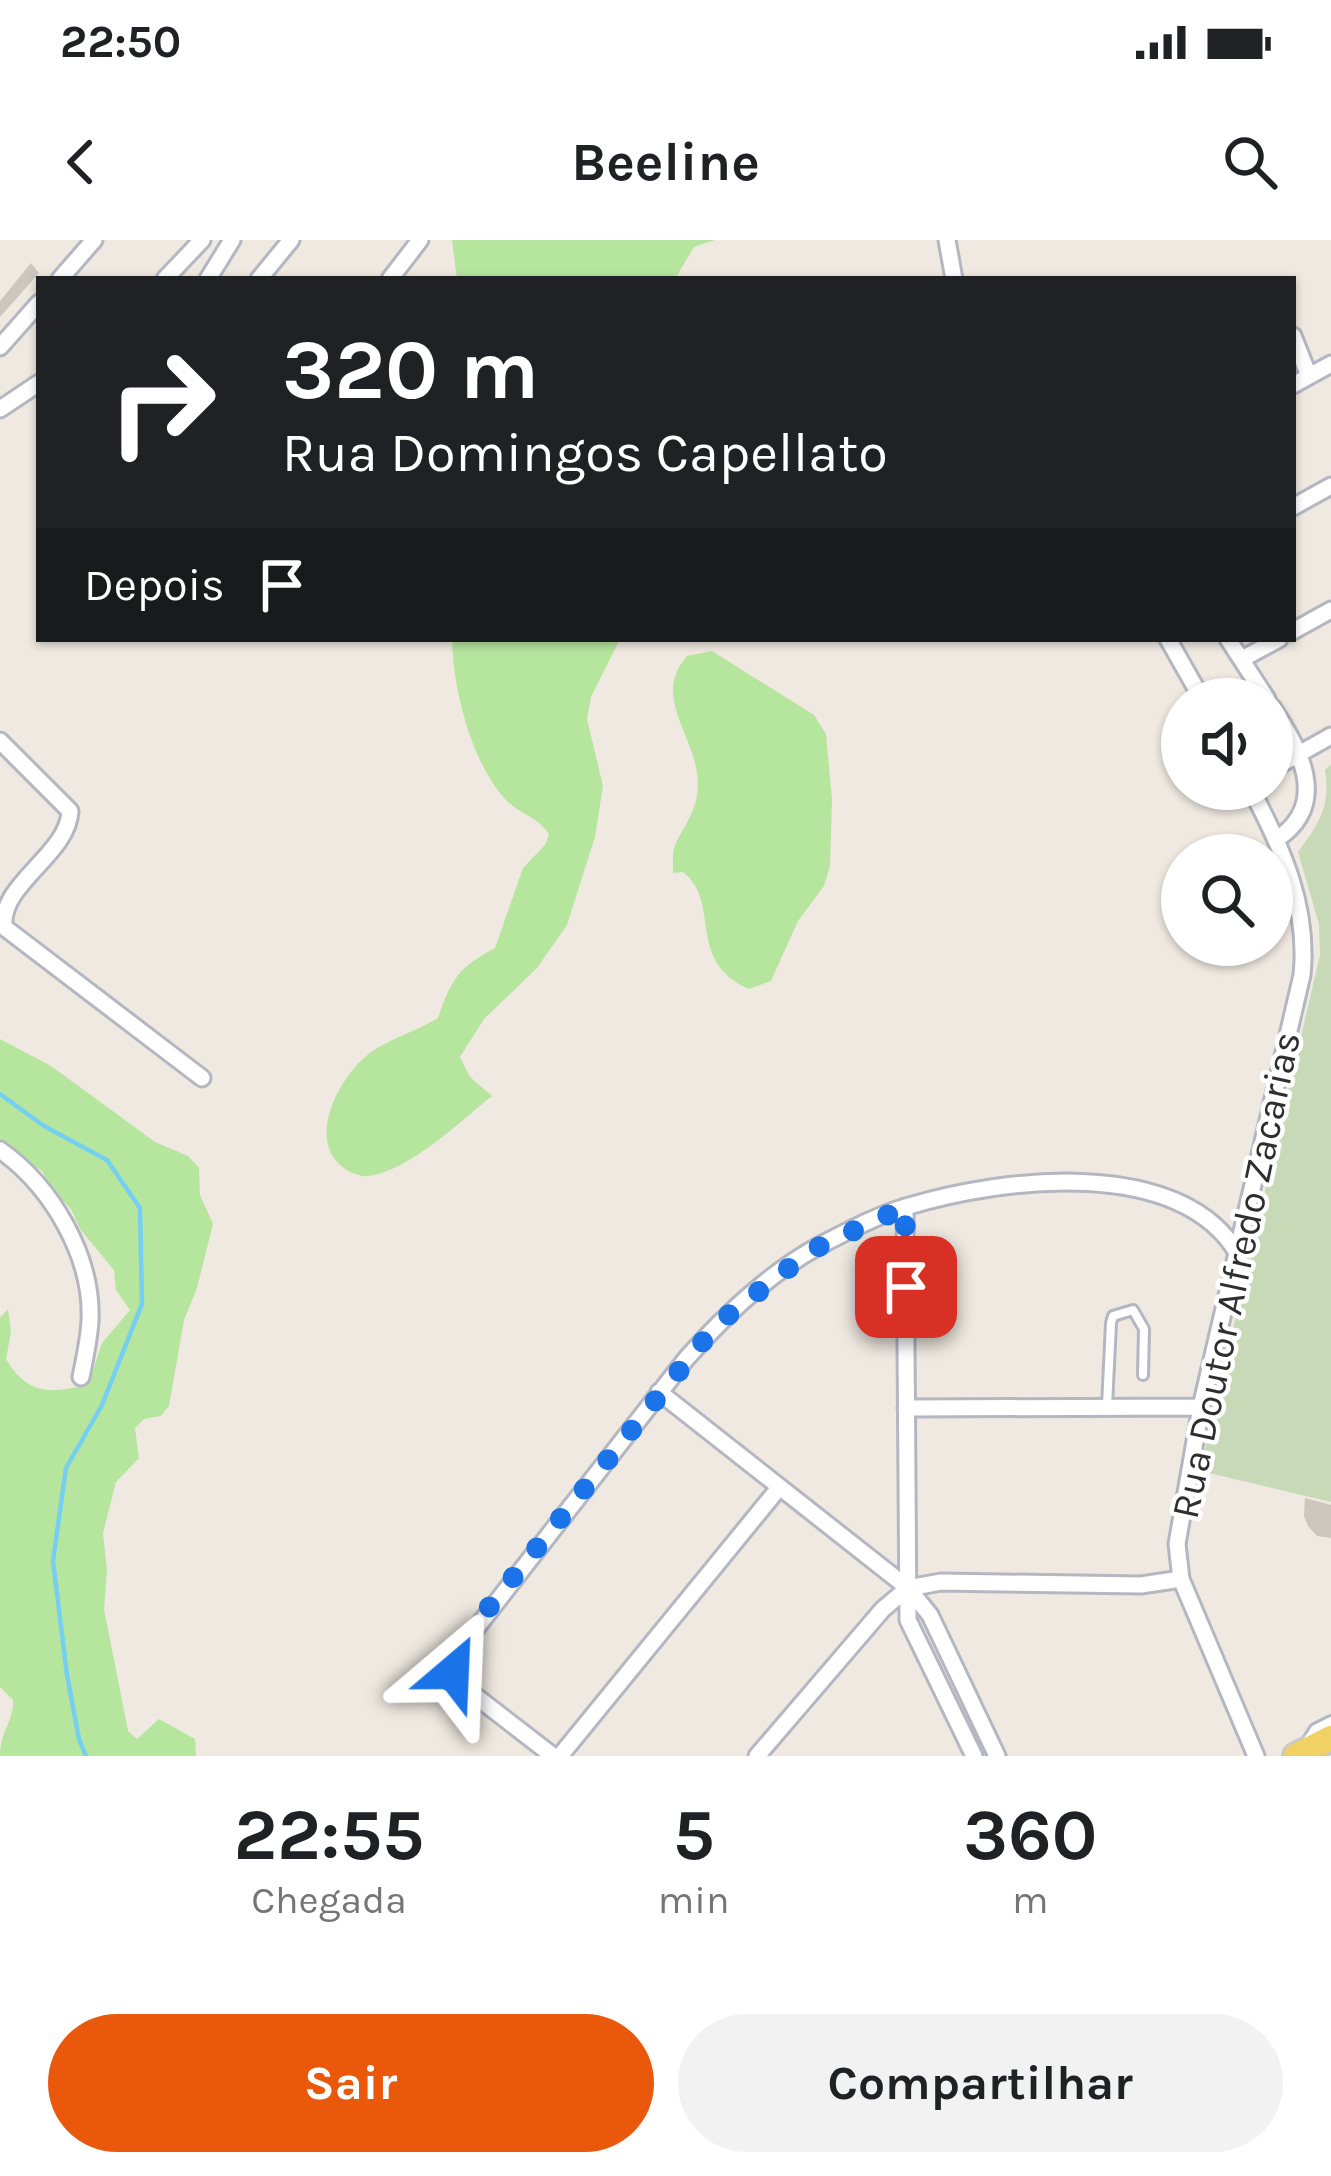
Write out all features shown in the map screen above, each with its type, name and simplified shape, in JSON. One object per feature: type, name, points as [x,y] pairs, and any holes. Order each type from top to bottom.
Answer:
[{"type":"main road","points":[[1314,1754],[1331,1738]]},
{"type":"street","points":[[63,276],[94,240]]},
{"type":"street","points":[[168,276],[202,240]]},
{"type":"street","points":[[210,276],[232,240]]},
{"type":"street","points":[[261,276],[291,240]]},
{"type":"street","points":[[391,276],[420,240]]},
{"type":"street","points":[[947,240],[953,276]]},
{"type":"street","points":[[0,347],[36,306]]},
{"type":"street","points":[[1296,344],[1309,376]]},
{"type":"street","points":[[1296,383],[1331,364]]},
{"type":"street","points":[[0,409],[36,385]]},
{"type":"street","points":[[1296,505],[1331,486]]},
{"type":"street","points":[[1296,630],[1331,610]]},
{"type":"street","points":[[1170,642],[1190,678]]},
{"type":"street","points":[[1230,642],[1254,678]]},
{"type":"street","points":[[1242,659],[1273,642]]},
{"type":"street","points":[[1293,758],[1331,736]]},
{"type":"street","points":[[1283,834],[1293,827],[1308,792],[1302,753],[1293,739]]},
{"type":"street","points":[[0,741],[70,812],[62,837],[9,901],[2,917],[4,927],[202,1078]]},
{"type":"street","name":"Rua Doutor Alfredo Zacarias","points":[[1256,1756],[1181,1580],[1178,1544],[1202,1407],[1305,946],[1293,885]]},
{"type":"street","points":[[0,1150],[48,1195],[78,1253],[91,1317],[81,1377]]},
{"type":"street","points":[[778,1490],[557,1756],[456,1682],[454,1663],[474,1626],[659,1392],[717,1324],[812,1250],[905,1207],[966,1192],[1041,1182],[1120,1187],[1159,1195],[1184,1206],[1229,1239],[1239,1256]]},
{"type":"street","points":[[905,1207],[908,1620],[974,1756]]},
{"type":"street","points":[[659,1392],[908,1588],[930,1615],[997,1756]]},
{"type":"street","points":[[906,1408],[1202,1407]]},
{"type":"street","points":[[757,1756],[883,1609],[908,1588],[941,1582],[1141,1585],[1181,1580]]},
{"type":"lane","points":[[1107,1407],[1111,1323],[1124,1310],[1133,1310],[1143,1322],[1143,1375]]},
{"type":"lane","points":[[1314,1754],[1315,1730],[1331,1720]]},
{"type":"green space","points":[[452,240],[715,240],[694,247],[677,276],[457,276]]},
{"type":"green space","points":[[452,642],[618,642],[591,697],[587,719],[603,786],[595,837],[567,925],[537,968],[484,1019],[460,1057],[470,1077],[492,1096],[418,1155],[385,1172],[363,1176],[344,1168],[327,1142],[336,1095],[373,1051],[438,1018],[458,976],[495,948],[523,868],[549,834],[505,799],[493,783],[474,745],[456,680]]},
{"type":"green space","points":[[712,651],[814,715],[826,734],[832,799],[830,866],[824,886],[798,921],[771,981],[749,989],[717,963],[694,884],[683,872],[673,873],[674,848],[692,812],[698,785],[673,684],[687,656]]},
{"type":"green space","points":[[1331,764],[1331,1502],[1209,1473],[1203,1458],[1320,955],[1319,924],[1298,852],[1322,814],[1325,770]]},
{"type":"green space","points":[[0,1039],[51,1066],[155,1142],[188,1156],[199,1168],[200,1195],[213,1224],[184,1320],[169,1406],[161,1416],[144,1419],[135,1428],[139,1458],[116,1482],[103,1533],[104,1609],[128,1731],[137,1739],[159,1719],[195,1739],[196,1756],[0,1756],[13,1700],[0,1687],[0,1318],[8,1309],[11,1332],[6,1359],[14,1371],[32,1386],[62,1390],[88,1385],[102,1343],[130,1310],[116,1290],[114,1270],[43,1172],[0,1141]]},
{"type":"building","points":[[31,263],[39,273],[0,317],[0,301]]},
{"type":"building","points":[[1305,1498],[1331,1505],[1331,1538],[1317,1536],[1308,1526]]},
{"type":"waterway","points":[[0,1094],[44,1126],[107,1160],[140,1208],[142,1304],[102,1405],[66,1468],[53,1561],[67,1675],[86,1756]]},
{"type":"route","points":[[453,1672],[474,1626],[717,1324],[812,1250],[905,1207],[906,1287]]}]
